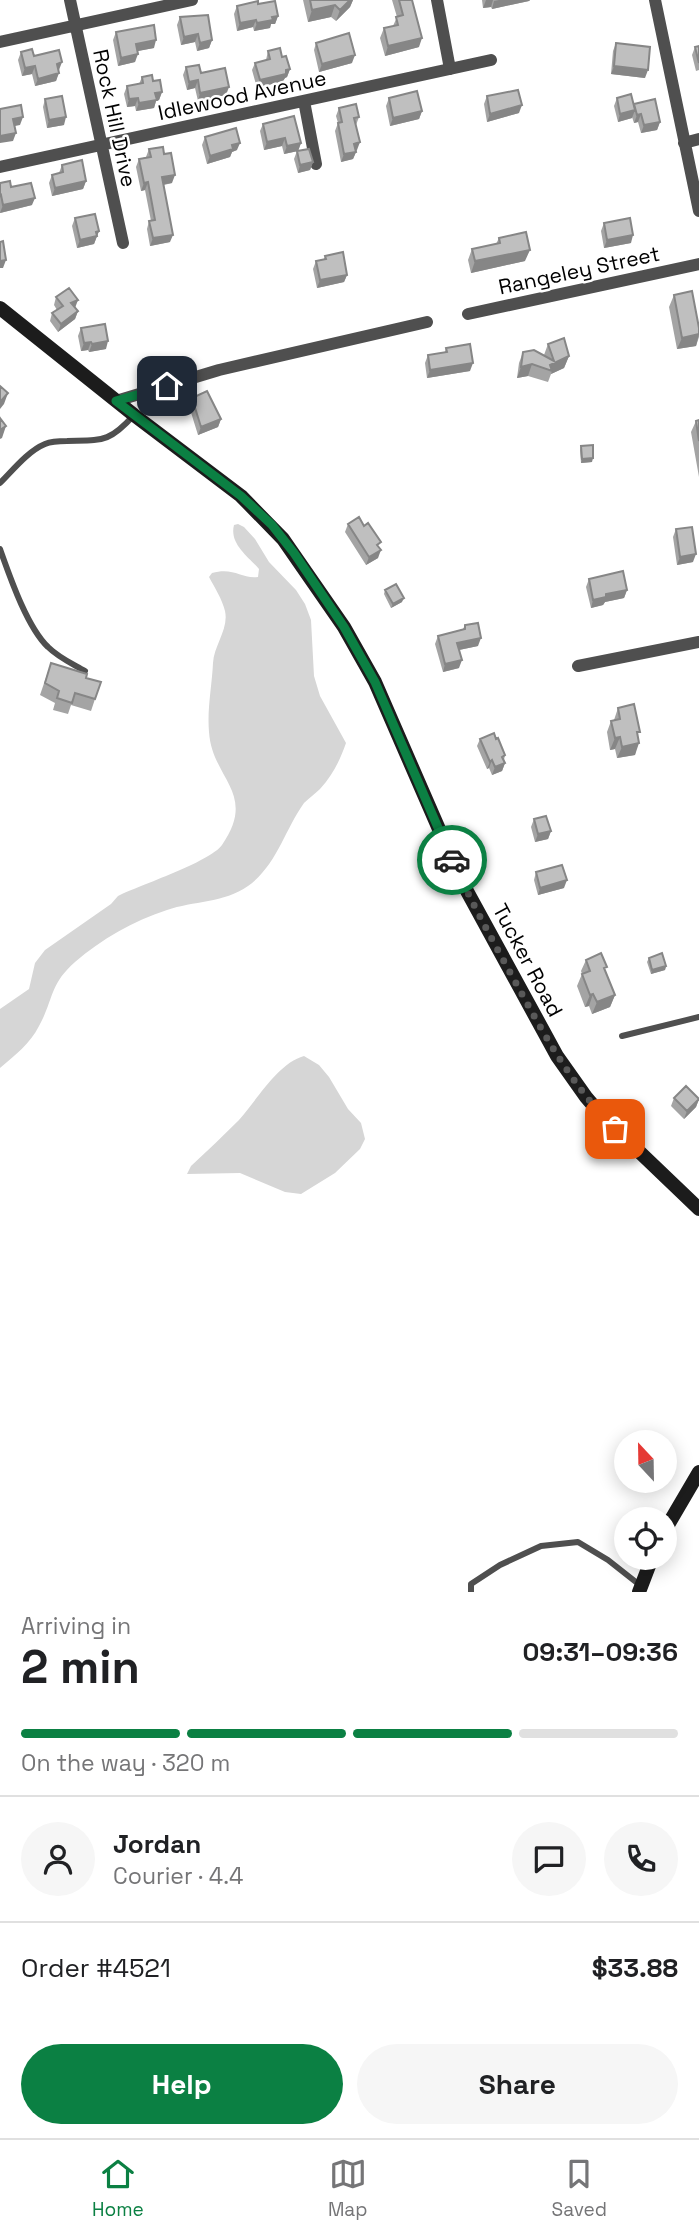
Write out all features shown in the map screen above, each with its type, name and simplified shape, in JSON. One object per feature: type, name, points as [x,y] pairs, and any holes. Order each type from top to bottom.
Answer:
[{"type":"main road","name":"Tucker Road","points":[[0,308],[241,496],[272,525],[294,553],[344,627],[375,682],[462,882],[557,1056],[604,1118],[699,1209]]},
{"type":"main road","points":[[677,1510],[699,1472]]},
{"type":"main road","points":[[640,1589],[647,1570]]},
{"type":"street","name":"Rock Hill Drive","points":[[69,0],[122,243]]},
{"type":"street","points":[[0,42],[192,0]]},
{"type":"street","points":[[437,0],[450,69]]},
{"type":"street","points":[[655,0],[684,142],[696,186],[699,211]]},
{"type":"street","name":"Idlewood Avenue","points":[[0,167],[491,60]]},
{"type":"street","points":[[304,102],[316,164]]},
{"type":"street","points":[[684,142],[699,139]]},
{"type":"street","name":"Rangeley Street","points":[[468,314],[699,264]]},
{"type":"street","points":[[116,401],[219,370],[427,323]]},
{"type":"street","points":[[578,666],[699,642]]},
{"type":"lane","points":[[0,483],[32,452],[45,444],[58,441],[104,440],[119,432],[134,415]]},
{"type":"lane","points":[[0,549],[15,590],[46,645],[58,656],[85,671]]},
{"type":"lane","points":[[622,1036],[699,1017]]},
{"type":"lane","points":[[471,1592],[471,1584],[541,1545],[578,1542],[608,1560],[640,1589]]},
{"type":"shaded area","points":[[238,524],[255,539],[269,562],[296,590],[305,604],[311,620],[314,676],[320,696],[346,743],[341,755],[325,784],[304,803],[273,858],[258,878],[229,896],[154,914],[96,946],[67,970],[31,1038],[0,1068],[0,1009],[29,989],[35,963],[45,950],[111,904],[118,896],[190,866],[215,852],[232,827],[236,812],[234,799],[217,762],[209,732],[214,656],[226,618],[222,602],[209,577],[212,573],[226,571],[258,577],[259,569],[234,538],[234,525]]},
{"type":"shaded area","points":[[304,1056],[319,1065],[348,1109],[361,1123],[365,1139],[360,1149],[335,1173],[301,1194],[285,1192],[240,1173],[187,1174],[191,1166],[239,1120],[268,1083],[285,1066]]},
{"type":"building","points":[[310,0],[350,0],[340,10],[335,5],[312,10]]},
{"type":"building","points":[[399,0],[412,0],[422,38],[388,46],[384,28],[398,25],[396,17],[403,15]]},
{"type":"building","points":[[258,1],[258,4],[275,1],[278,16],[272,17],[273,20],[257,23],[256,20],[240,23],[237,6]]},
{"type":"building","points":[[208,15],[212,40],[200,43],[198,34],[184,37],[180,17]]},
{"type":"building","points":[[154,25],[156,40],[136,44],[138,54],[121,58],[116,32]]},
{"type":"building","points":[[349,33],[355,55],[322,64],[316,43]]},
{"type":"building","points":[[616,43],[650,47],[648,70],[614,66]]},
{"type":"building","points":[[699,46],[699,63],[695,47]]},
{"type":"building","points":[[280,48],[290,69],[286,70],[286,74],[260,80],[255,63],[270,59],[268,51]]},
{"type":"building","points":[[32,49],[34,56],[59,50],[62,62],[57,64],[59,73],[38,79],[35,66],[25,68],[21,52]]},
{"type":"building","points":[[199,65],[201,73],[225,68],[229,87],[200,93],[198,80],[189,82],[186,67]]},
{"type":"building","points":[[152,75],[153,81],[160,80],[162,92],[155,93],[157,100],[139,103],[138,98],[129,99],[127,86],[143,83],[142,77]]},
{"type":"building","points":[[518,90],[522,105],[490,114],[487,96]]},
{"type":"building","points":[[417,91],[422,111],[393,118],[389,98]]},
{"type":"building","points":[[631,94],[635,110],[620,114],[617,98]]},
{"type":"building","points":[[62,96],[66,117],[49,120],[45,99]]},
{"type":"building","points":[[655,99],[660,122],[644,125],[634,104]]},
{"type":"building","points":[[356,104],[359,117],[354,118],[360,142],[354,144],[356,152],[344,154],[338,123],[342,122],[339,108]]},
{"type":"building","points":[[21,105],[23,117],[13,119],[16,133],[0,136],[0,109]]},
{"type":"building","points":[[294,116],[301,143],[287,146],[285,138],[267,142],[263,124]]},
{"type":"building","points":[[236,128],[240,143],[232,145],[233,149],[210,156],[205,137]]},
{"type":"building","points":[[163,147],[164,154],[171,153],[175,175],[162,177],[173,235],[153,238],[149,221],[155,220],[148,182],[144,183],[139,159],[151,157],[149,149]]},
{"type":"building","points":[[309,149],[313,162],[300,165],[297,151]]},
{"type":"building","points":[[82,160],[86,181],[55,188],[52,175],[63,172],[62,165]]},
{"type":"building","points":[[10,181],[11,187],[31,183],[35,198],[3,205],[0,183]]},
{"type":"building","points":[[95,214],[99,231],[96,232],[97,236],[80,240],[75,218]]},
{"type":"building","points":[[630,218],[633,235],[607,240],[604,223]]},
{"type":"building","points":[[526,232],[530,250],[475,261],[472,249],[500,243],[499,238]]},
{"type":"building","points":[[3,241],[6,260],[0,261],[0,242]]},
{"type":"building","points":[[343,252],[347,275],[320,280],[316,261]]},
{"type":"building","points":[[69,288],[78,300],[71,303],[78,311],[61,324],[52,313],[63,306],[56,297]]},
{"type":"building","points":[[692,291],[699,334],[682,338],[674,295]]},
{"type":"building","points":[[105,324],[108,341],[84,343],[81,328]]},
{"type":"building","points":[[564,338],[569,356],[550,365],[552,371],[532,364],[521,367],[523,352],[534,350],[554,361],[548,344]]},
{"type":"building","points":[[470,344],[473,363],[430,370],[428,355],[447,352],[446,348]]},
{"type":"building","points":[[0,386],[8,393],[0,402]]},
{"type":"building","points":[[207,391],[221,419],[201,427],[192,398]]},
{"type":"building","points":[[0,418],[6,426],[0,430]]},
{"type":"building","points":[[699,420],[699,441],[696,421]]},
{"type":"building","points":[[593,445],[593,458],[582,459],[581,446]]},
{"type":"building","points":[[359,517],[364,526],[368,523],[381,542],[377,545],[381,550],[369,557],[348,524]]},
{"type":"building","points":[[692,527],[696,554],[680,557],[676,529]]},
{"type":"building","points":[[623,571],[627,590],[593,600],[589,579]]},
{"type":"building","points":[[396,584],[404,598],[393,604],[385,590]]},
{"type":"building","points":[[478,623],[481,638],[457,643],[462,660],[445,664],[438,636],[465,629],[465,625]]},
{"type":"building","points":[[51,663],[87,674],[86,678],[101,682],[95,699],[75,693],[72,703],[57,698],[59,691],[45,683]]},
{"type":"building","points":[[634,704],[640,732],[637,732],[639,743],[622,747],[620,737],[615,738],[611,721],[620,719],[618,708]]},
{"type":"building","points":[[494,733],[505,755],[502,757],[505,763],[495,767],[480,739]]},
{"type":"building","points":[[546,816],[551,831],[538,834],[534,819]]},
{"type":"building","points":[[562,865],[567,880],[540,888],[536,872]]},
{"type":"building","points":[[601,953],[615,995],[597,1002],[593,994],[590,995],[582,974],[590,971],[586,960]]},
{"type":"building","points":[[662,953],[666,966],[652,970],[649,958]]},
{"type":"building","points":[[686,1086],[699,1099],[687,1111],[674,1098]]},
{"type":"way so far","points":[[452,860],[545,1036],[571,1078],[615,1129]]},
{"type":"route","points":[[167,386],[116,401],[241,496],[272,525],[294,553],[344,627],[375,682],[452,860]]}]
